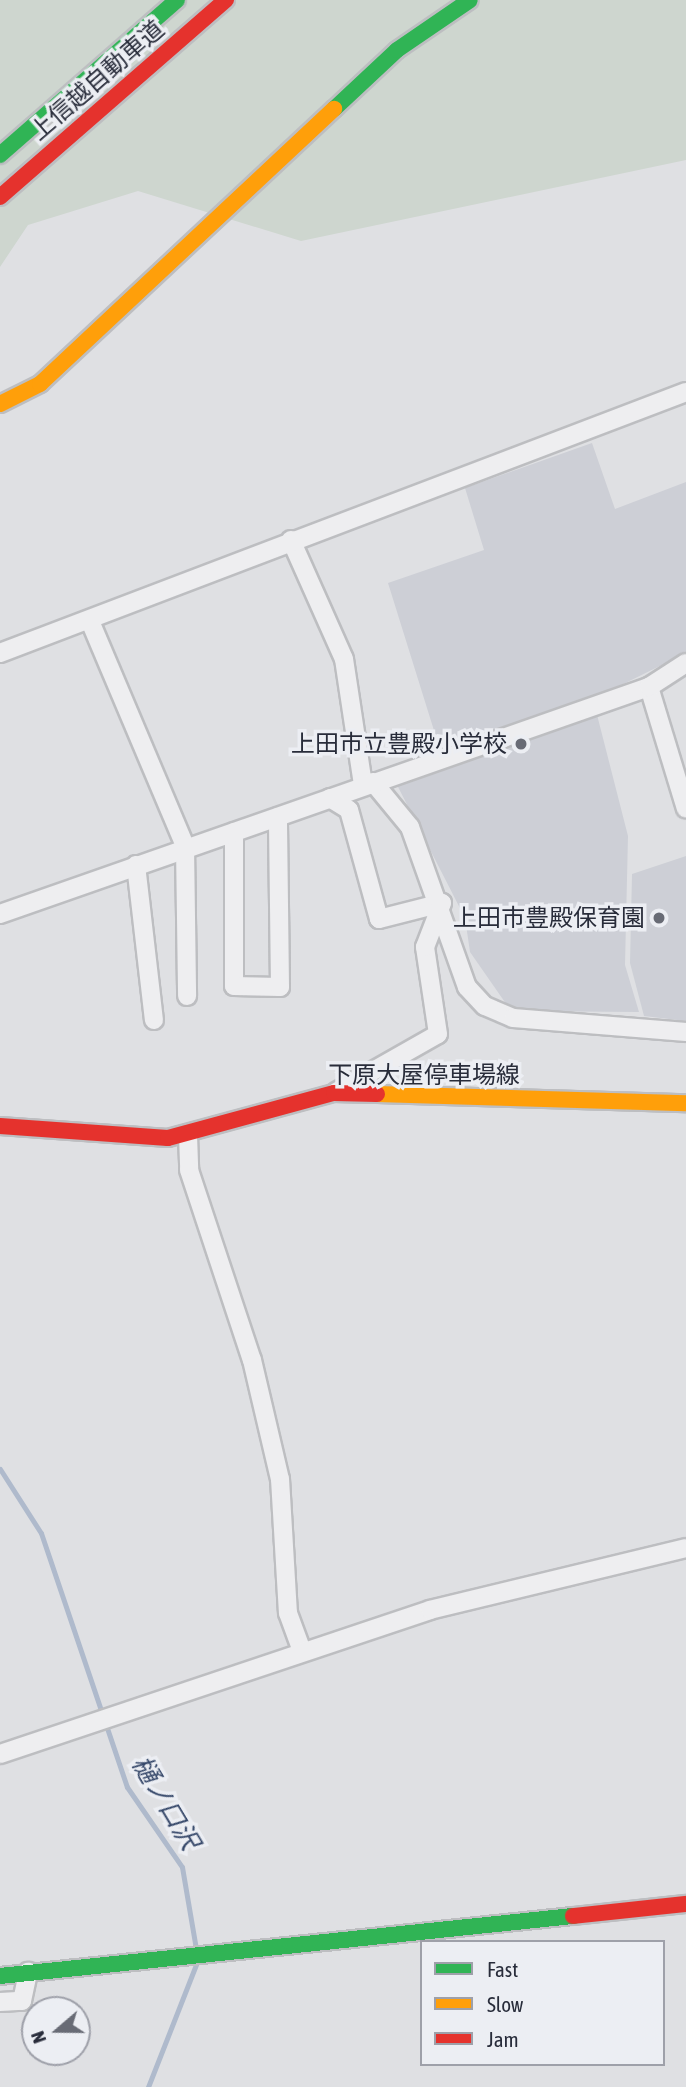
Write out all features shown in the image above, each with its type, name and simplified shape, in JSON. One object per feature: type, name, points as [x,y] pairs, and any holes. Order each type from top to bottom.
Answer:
[{"type":"main road","name":"上信越自動車道","points":[[0,155],[177,0]]},
{"type":"main road","name":"上信越自動車道","points":[[0,197],[226,0]]},
{"type":"main road","points":[[0,404],[40,384],[397,50],[470,0]]},
{"type":"main road","name":"下原大屋停車場線","points":[[0,1126],[73,1135],[188,1135],[334,1093],[686,1103]]},
{"type":"main road","points":[[0,1976],[180,1960],[686,1904]]},
{"type":"street","points":[[0,653],[90,621],[291,540],[686,392]]},
{"type":"street","points":[[291,540],[344,659],[368,784],[410,827],[442,903],[467,986],[485,1006],[513,1018],[686,1032]]},
{"type":"street","points":[[90,621],[185,846],[187,996]]},
{"type":"street","points":[[0,914],[185,846],[278,817],[649,687],[686,663]]},
{"type":"street","points":[[649,687],[686,809]]},
{"type":"street","points":[[330,797],[349,810],[379,919],[442,903]]},
{"type":"street","points":[[234,832],[234,986],[280,987],[278,817]]},
{"type":"street","points":[[135,865],[154,1020]]},
{"type":"street","points":[[334,1093],[438,1034],[425,947],[442,903]]},
{"type":"street","points":[[188,1135],[189,1170],[252,1360],[281,1479],[289,1613],[302,1651]]},
{"type":"street","points":[[0,1754],[91,1728],[302,1651],[430,1610],[686,1548]]},
{"type":"street","points":[[0,2002],[22,2001],[28,1972]]},
{"type":"shaded area","points":[[0,0],[686,0],[686,160],[301,241],[138,191],[28,225],[0,267]]},
{"type":"shaded area","name":"上田市立豊殿小学校","points":[[592,443],[615,509],[686,482],[686,653],[593,699],[628,836],[625,965],[639,1012],[511,1011],[470,952],[465,918],[396,783],[446,769],[388,583],[484,550],[465,488]]},
{"type":"shaded area","name":"上田市豊殿保育園","points":[[686,856],[686,1021],[644,1016],[630,963],[632,874]]},
{"type":"waterway","name":"樋ノ口沢","points":[[0,1469],[41,1533],[127,1787],[182,1867],[196,1949]]},
{"type":"waterway","name":"樋ノ口沢","points":[[148,2087],[197,1962]]},
{"type":"traffic: fast","points":[[0,155],[177,0]]},
{"type":"traffic: fast","points":[[334,109],[397,50],[470,0]]},
{"type":"traffic: fast","points":[[0,1976],[573,1916]]},
{"type":"traffic: slow","points":[[0,404],[40,384],[334,109]]},
{"type":"traffic: slow","points":[[377,1094],[686,1103]]},
{"type":"traffic: jam","points":[[0,197],[226,0]]},
{"type":"traffic: jam","points":[[0,1126],[168,1138],[334,1093],[377,1094]]},
{"type":"traffic: jam","points":[[573,1916],[686,1904]]},
{"type":"place","name":"上田市立豊殿小学校","points":[[521,744]]},
{"type":"place","name":"上田市豊殿保育園","points":[[659,918]]}]
